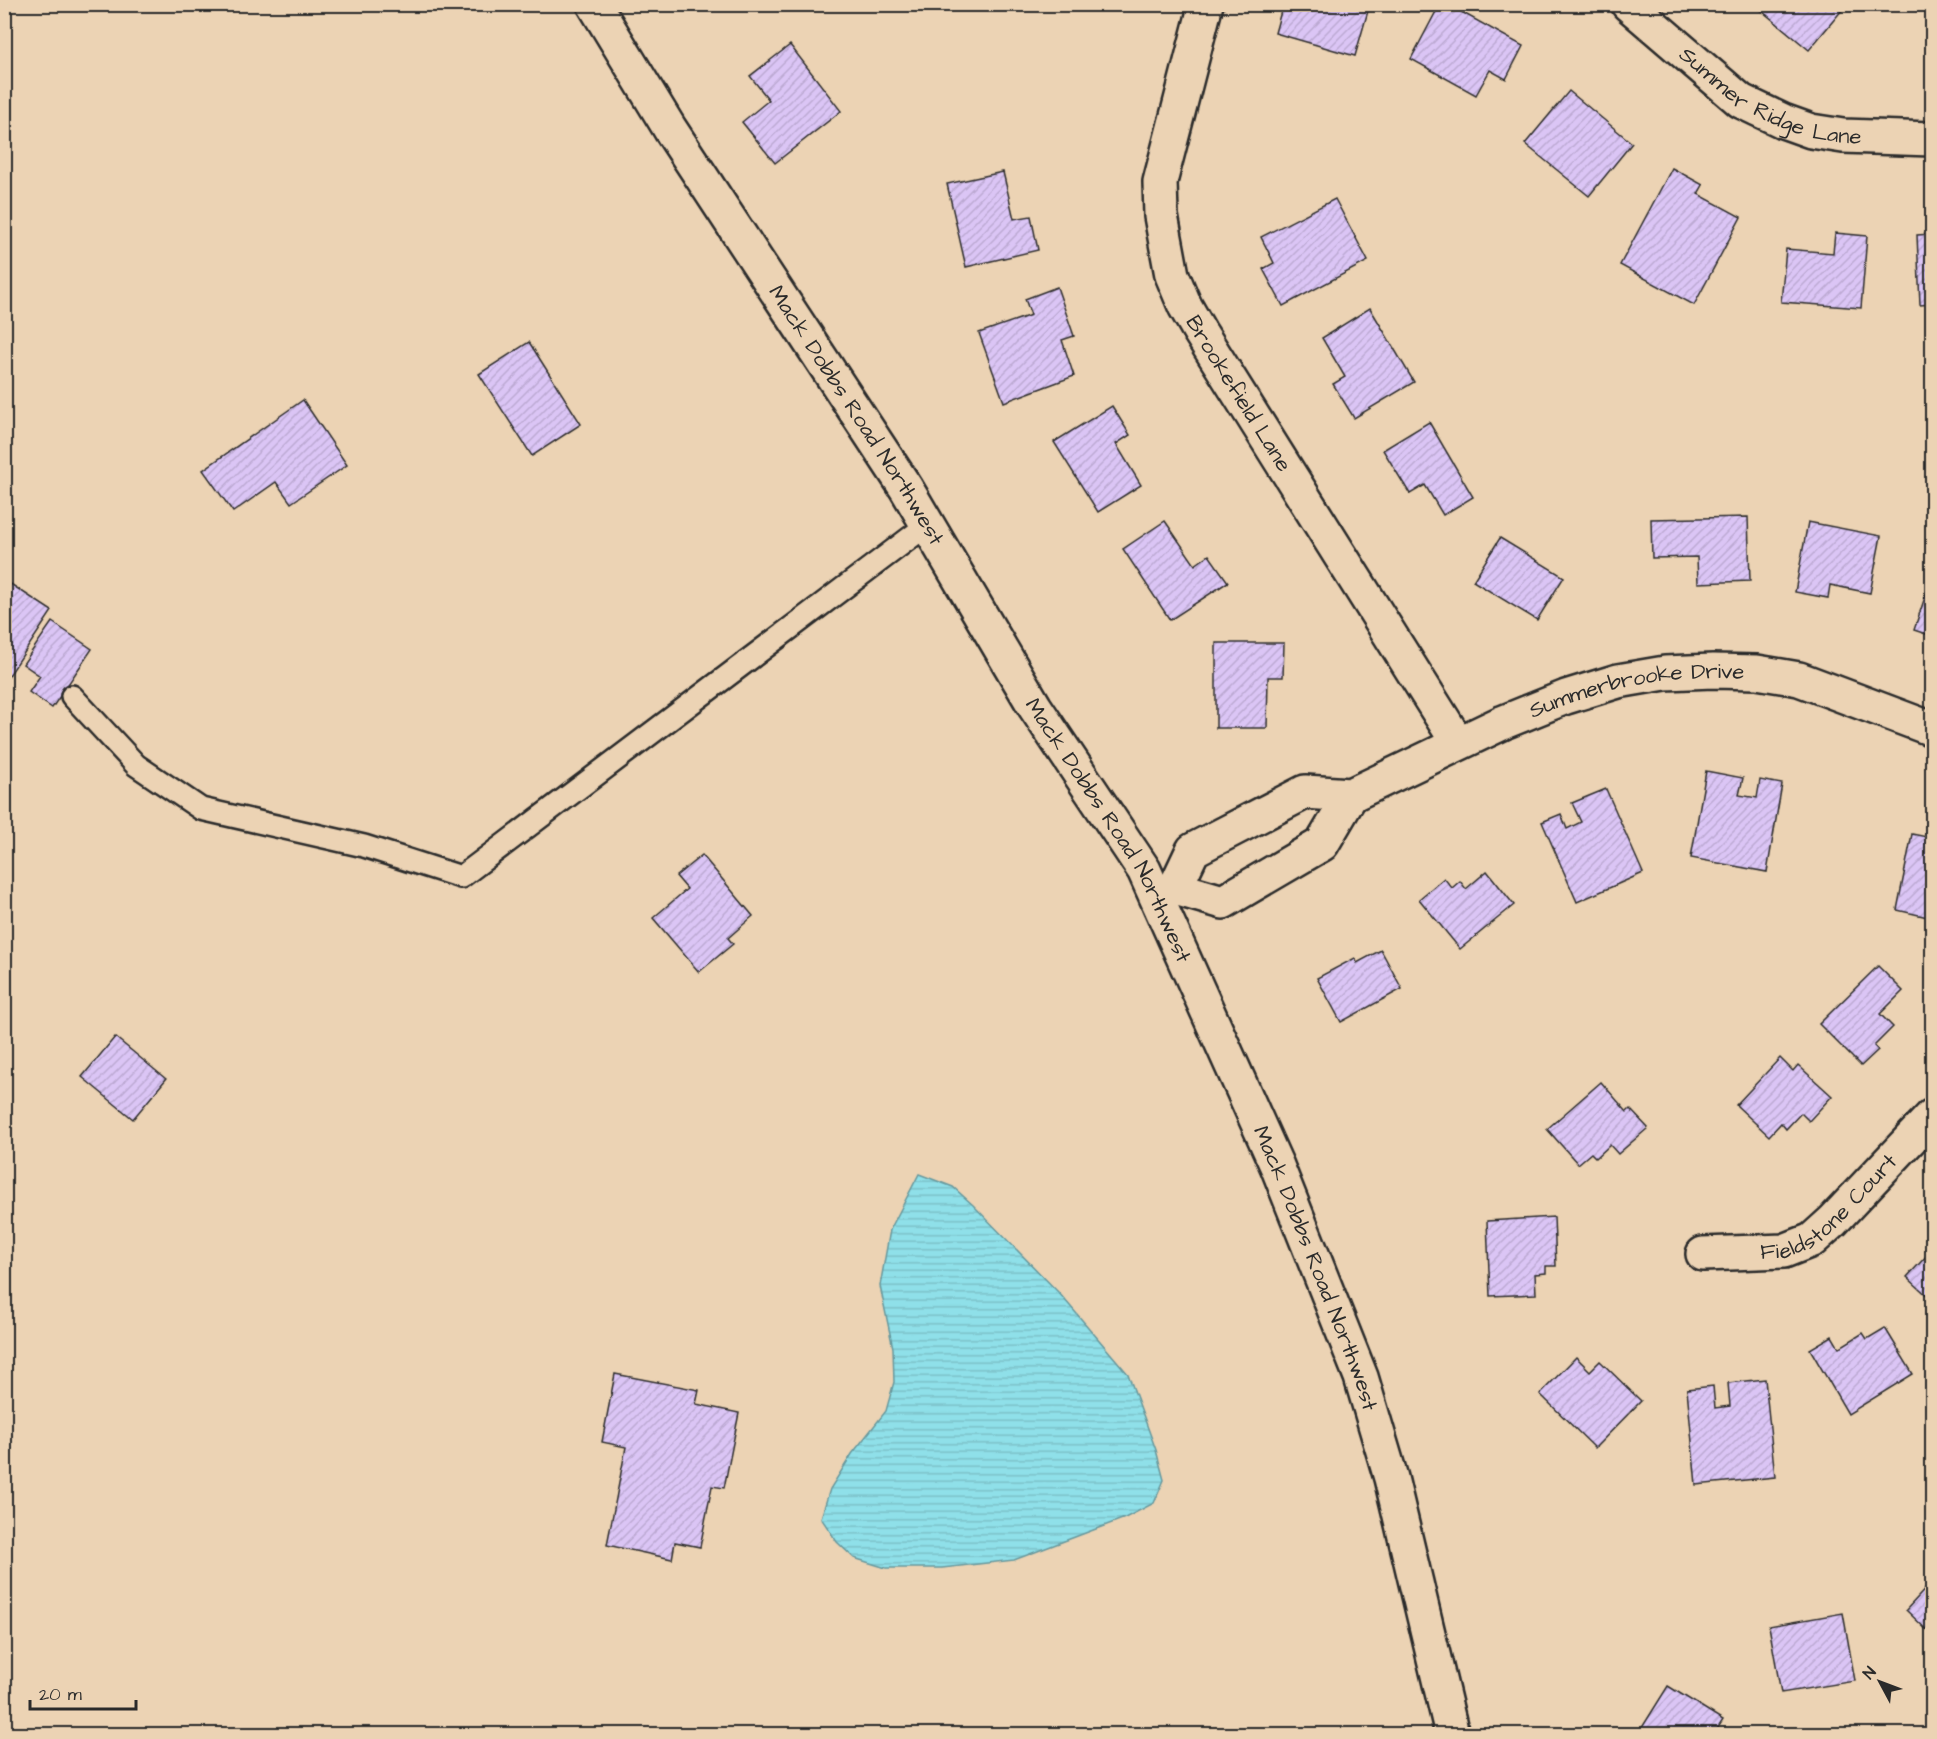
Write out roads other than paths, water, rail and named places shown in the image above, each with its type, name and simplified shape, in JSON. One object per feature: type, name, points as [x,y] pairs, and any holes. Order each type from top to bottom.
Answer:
[{"type":"street","name":"Mack Dobbs Road Northwest","points":[[594,4],[670,129],[864,422],[1035,707],[1144,870],[1166,892],[1361,1377],[1390,1478],[1452,1734]]},
{"type":"street","name":"Brookefield Lane","points":[[1206,4],[1160,182],[1161,216],[1172,275],[1185,306],[1200,332],[1458,743]]},
{"type":"street","name":"Summer Ridge Lane","points":[[1635,7],[1741,101],[1783,121],[1811,131],[1843,136],[1932,139]]},
{"type":"street","name":"Summerbrooke Drive","points":[[1166,892],[1193,850],[1305,792],[1351,795],[1504,722],[1566,697],[1618,681],[1665,673],[1713,670],[1757,672],[1799,679],[1932,729]]},
{"type":"street","points":[[1166,892],[1223,902],[1322,844],[1351,795]]},
{"type":"street","name":"Fieldstone Court","points":[[1703,1254],[1784,1251],[1812,1239],[1833,1221],[1932,1116]]},
{"type":"lane","points":[[72,696],[136,765],[201,808],[364,846],[461,877],[927,525]]},
{"type":"water","points":[[919,1174],[953,1187],[973,1205],[1059,1293],[1128,1374],[1156,1450],[1164,1480],[1154,1503],[1125,1518],[1014,1560],[942,1568],[886,1568],[854,1558],[837,1542],[821,1518],[830,1489],[852,1454],[886,1411],[894,1382],[893,1348],[880,1286],[890,1230]]}]
